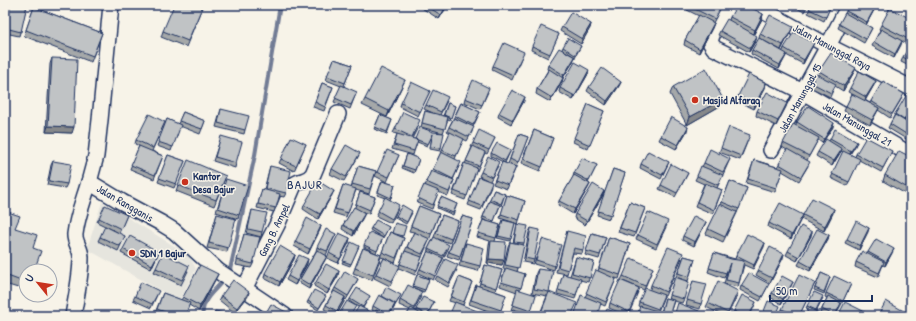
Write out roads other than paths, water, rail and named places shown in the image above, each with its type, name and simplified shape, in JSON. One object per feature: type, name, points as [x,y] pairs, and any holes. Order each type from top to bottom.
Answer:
[{"type":"street","name":"Jalan Rangganis","points":[[111,5],[96,156],[89,182],[174,231],[218,271],[285,316]]},
{"type":"street","name":"Jalan Manunggal 21","points":[[730,5],[712,35],[710,42],[714,48],[803,92],[911,156]]},
{"type":"street","name":"Jalan Manunggal Raya","points":[[754,5],[828,46],[911,88]]},
{"type":"street","name":"Jalan Manunggal 15","points":[[771,150],[849,5]]},
{"type":"street","points":[[896,5],[911,14]]},
{"type":"street","name":"Gang B. Ampel","points":[[239,285],[277,225],[294,185],[298,182],[308,180],[313,174],[338,114]]},
{"type":"street","points":[[73,316],[81,264],[81,252],[76,242],[75,235],[89,182]]},
{"type":"waterway","points":[[228,273],[230,270],[255,155],[280,5]]},
{"type":"waterway","points":[[202,316],[206,300],[224,279]]},
{"type":"place","name":"Masjid Alfaraq","points":[[695,100]]},
{"type":"place","name":"Kantor Desa Bajur","points":[[185,182]]},
{"type":"place","name":"SDN 1 Bajur","points":[[132,253]]},
{"type":"district","name":"BAJUR","points":[[305,184]]}]
